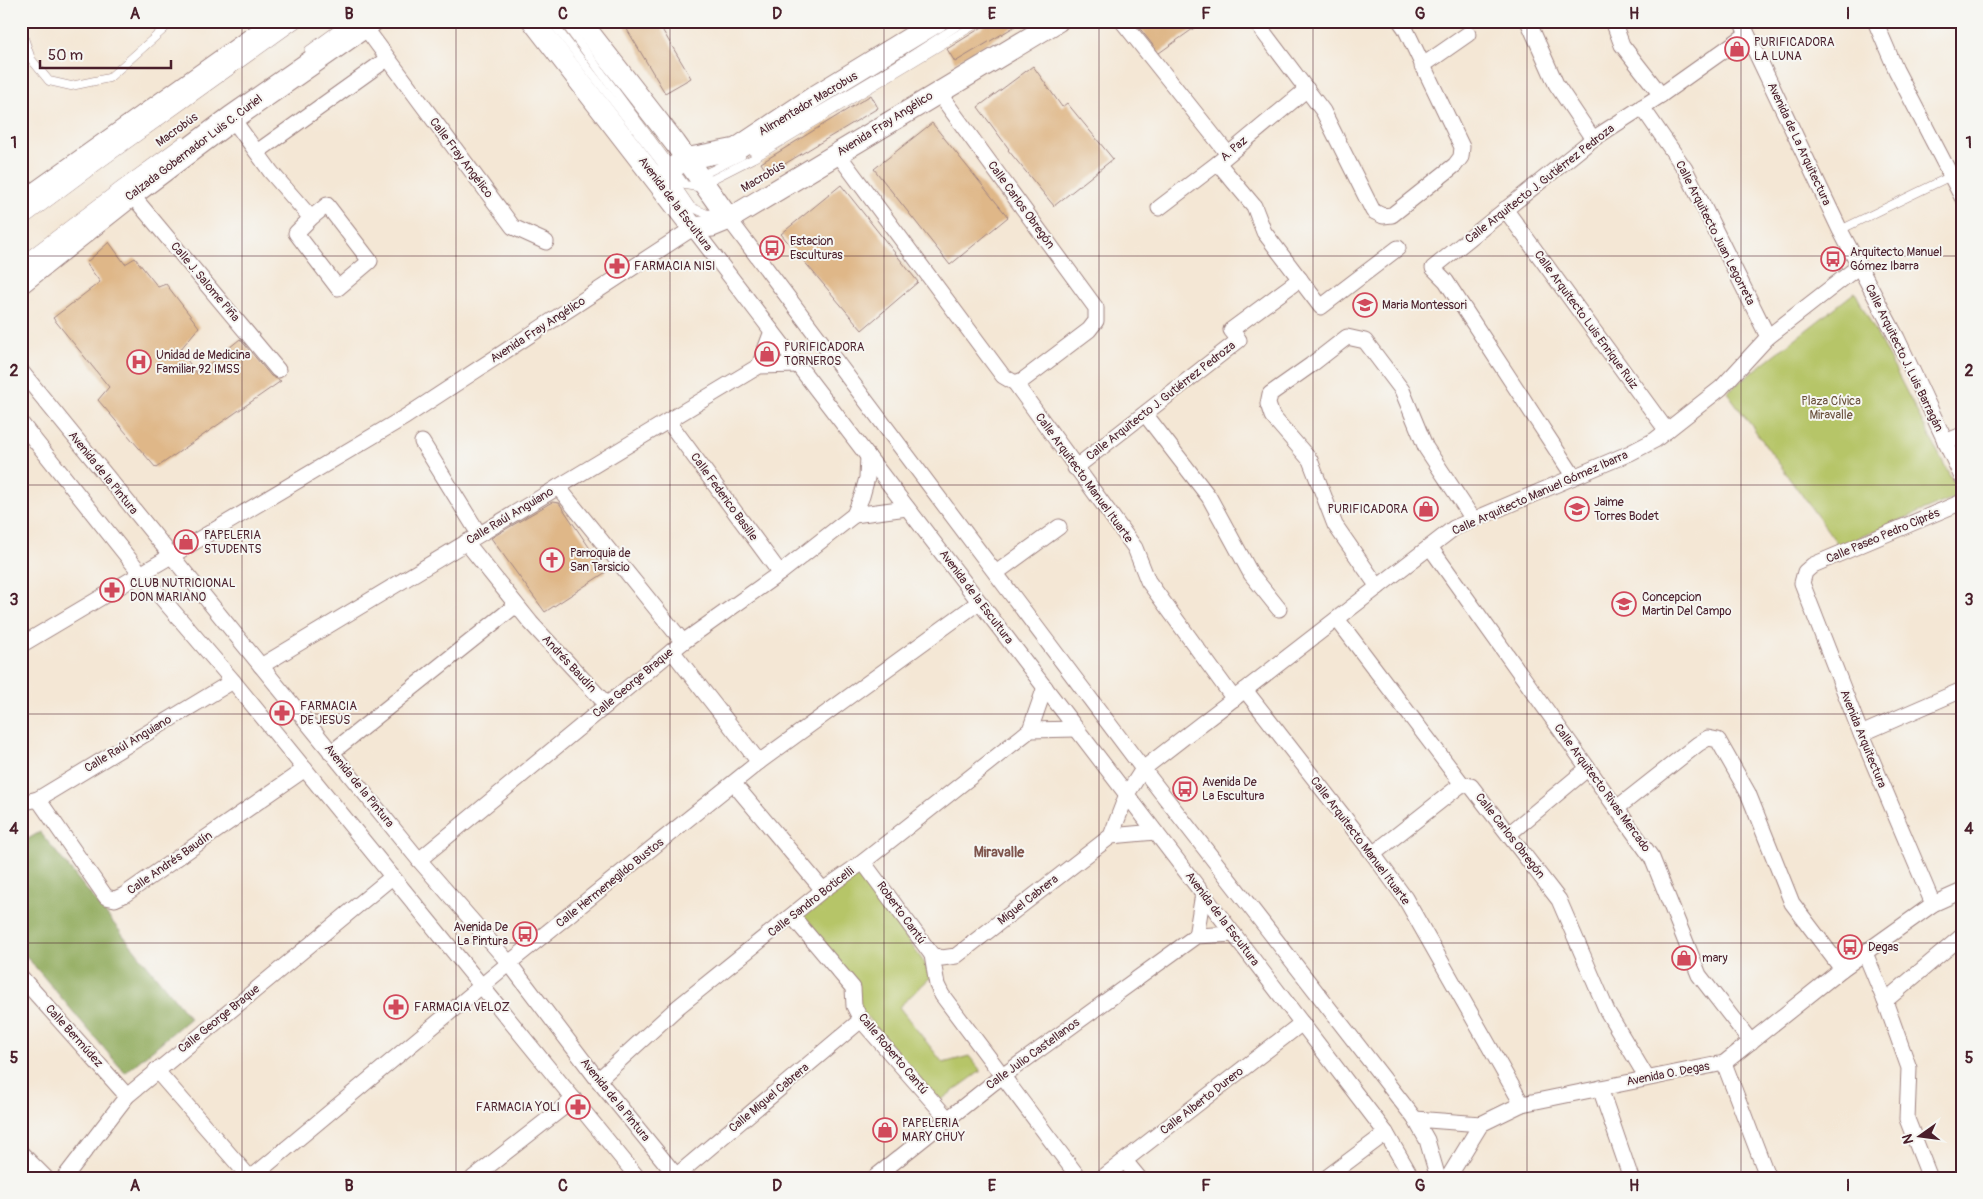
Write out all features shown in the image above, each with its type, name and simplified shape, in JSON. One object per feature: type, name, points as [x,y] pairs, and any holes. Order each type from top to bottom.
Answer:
[{"type":"main road","points":[[21,205],[279,21]]},
{"type":"main road","name":"Calzada Gobernador Luis C. Curiel","points":[[21,282],[131,194],[361,23]]},
{"type":"street","name":"Avenida de la Escultura","points":[[533,21],[669,168],[701,180],[726,216],[1143,769],[1415,1119],[1448,1176]]},
{"type":"street","name":"Avenida de la Escultura","points":[[580,21],[669,168],[693,228],[1386,1133],[1410,1178]]},
{"type":"street","points":[[669,168],[736,149],[817,95],[938,21]]},
{"type":"street","name":"Avenida Fray Angélico","points":[[21,645],[142,575],[170,556],[405,417],[693,228],[712,226],[726,216],[838,154],[1058,21]]},
{"type":"street","points":[[1122,21],[1223,158],[1254,206],[1264,232],[1321,307],[1398,248]]},
{"type":"street","points":[[1255,21],[1323,111],[1373,211],[1383,216],[1392,215],[1456,165],[1461,157],[1462,147],[1400,21]]},
{"type":"street","points":[[1528,21],[1556,84],[1593,139]]},
{"type":"street","points":[[1614,21],[1622,45],[1661,95]]},
{"type":"street","points":[[1875,21],[1896,70],[1962,197]]},
{"type":"street","name":"Calle Fray Angélico","points":[[361,23],[513,227],[546,242]]},
{"type":"street","name":"Calle Arquitecto J. Gutiérrez Pedroza","points":[[1574,476],[1446,281],[1434,268],[1593,139],[1661,95],[1744,27]]},
{"type":"street","name":"Avenida de La Arquitectura","points":[[1744,27],[1858,266]]},
{"type":"street","points":[[1422,66],[1468,34]]},
{"type":"street","points":[[257,152],[387,59]]},
{"type":"street","name":"A. Paz","points":[[1160,208],[1307,89]]},
{"type":"street","name":"Calle Carlos Obregón","points":[[938,92],[1096,308],[1096,321],[1089,330],[1023,380],[1015,383]]},
{"type":"street","name":"Calle Arquitecto Juan Legorreta","points":[[1642,107],[1685,170],[1768,337]]},
{"type":"street","points":[[232,118],[311,218]]},
{"type":"street","name":"Calle Arquitecto Manuel Ituarte","points":[[838,154],[1003,376],[1015,383],[1134,548],[1148,581],[1239,695],[1373,854],[1405,898],[1522,1104]]},
{"type":"street","name":"Calle J. Salome Piña","points":[[131,194],[278,370]]},
{"type":"street","points":[[327,204],[370,261],[338,288],[296,233],[311,218],[327,204]]},
{"type":"street","name":"Calle Arquitecto Luis Enrique Ruiz","points":[[1505,209],[1667,431]]},
{"type":"street","name":"Calle Arquitecto Manuel Gómez Ibarra","points":[[1127,794],[1143,769],[1454,528],[1630,453],[1655,440],[1721,388],[1768,337],[1858,266]]},
{"type":"street","name":"Calle Arquitecto J. Luis Barragán","points":[[1858,266],[1897,338],[1962,477]]},
{"type":"street","name":"Calle Arquitecto J. Gutiérrez Pedroza","points":[[1075,468],[1239,340],[1232,330],[1300,279]]},
{"type":"street","points":[[759,366],[772,331]]},
{"type":"street","points":[[1378,587],[1335,525],[1310,460],[1272,416],[1268,404],[1270,394],[1311,366],[1347,337],[1365,341],[1402,390],[1426,448],[1473,520]]},
{"type":"street","name":"Calle Raúl Anguiano","points":[[261,666],[759,366],[798,365]]},
{"type":"street","name":"Avenida de la Pintura","points":[[21,371],[419,860],[509,963],[598,1080],[677,1177]]},
{"type":"street","points":[[1144,414],[1209,497],[1251,574],[1279,609]]},
{"type":"street","name":"Calle Federico Basille","points":[[668,421],[780,573]]},
{"type":"street","points":[[21,423],[142,575],[233,680],[638,1178]]},
{"type":"street","points":[[1945,442],[1962,435]]},
{"type":"street","points":[[422,442],[480,534]]},
{"type":"street","points":[[854,516],[867,478],[868,456]]},
{"type":"street","points":[[558,487],[678,646],[759,762]]},
{"type":"street","name":"Calle Paseo Pedro Ciprés","points":[[1805,572],[1813,565],[1962,502]]},
{"type":"street","name":"Calle George Braque","points":[[419,860],[678,646],[780,573],[854,516],[908,508]]},
{"type":"street","points":[[996,573],[1059,527]]},
{"type":"street","points":[[332,753],[516,605],[466,542]]},
{"type":"street","name":"Calle Arquitecto Rivas Mercado","points":[[1430,547],[1652,858],[1699,975],[1751,1042]]},
{"type":"street","name":"Avenida Arquitectura","points":[[1805,572],[1802,583],[1861,734],[1933,904]]},
{"type":"street","name":"Calle Hermenegildo Bustos","points":[[250,1178],[509,963],[759,762],[979,602]]},
{"type":"street","name":"Andrés Baudín","points":[[516,605],[607,705]]},
{"type":"street","name":"Calle Carlos Obregón","points":[[1337,619],[1462,784],[1471,786],[1559,900],[1607,1011],[1647,1078]]},
{"type":"street","name":"Calle Raúl Anguiano","points":[[21,803],[38,798],[233,680]]},
{"type":"street","points":[[1045,687],[1030,730],[1076,729]]},
{"type":"street","points":[[1861,734],[1962,690]]},
{"type":"street","name":"Calle Sandro Boticelli","points":[[598,1080],[678,1007],[823,890],[863,862],[1030,730]]},
{"type":"street","points":[[1617,808],[1698,744],[1708,738],[1718,740],[1748,793],[1792,904],[1842,969]]},
{"type":"street","name":"Calle Andrés Baudín","points":[[38,798],[106,897],[115,899],[124,895],[305,769]]},
{"type":"street","points":[[1509,834],[1587,769]]},
{"type":"street","points":[[734,784],[823,890]]},
{"type":"street","points":[[1373,854],[1462,784]]},
{"type":"street","points":[[1127,794],[1111,836],[1155,832]]},
{"type":"street","name":"Miguel Cabrera","points":[[937,957],[956,956],[1111,836]]},
{"type":"street","name":"Roberto Cantú","points":[[863,862],[937,957]]},
{"type":"street","name":"Calle George Braque","points":[[64,1178],[127,1096],[156,1070],[392,877]]},
{"type":"street","name":"Avenida O. Degas","points":[[1481,1124],[1522,1104],[1724,1063],[1842,969],[1933,904],[1961,892]]},
{"type":"street","points":[[1203,894],[1196,936],[1234,934]]},
{"type":"street","name":"Calle Roberto Cantú","points":[[792,916],[853,988],[854,1006],[861,1020],[948,1119]]},
{"type":"street","name":"Calle Julio Castellanos","points":[[874,1178],[1003,1076],[1196,936]]},
{"type":"street","points":[[1885,1001],[1962,936]]},
{"type":"street","points":[[1865,953],[1885,1001],[1909,1068],[1910,1086],[1906,1103],[1907,1119],[1930,1178]]},
{"type":"street","points":[[937,957],[937,985],[942,995],[1079,1178]]},
{"type":"street","name":"Calle Bermúdez","points":[[21,977],[127,1096]]},
{"type":"street","name":"Calle Miguel Cabrera","points":[[677,1177],[861,1020]]},
{"type":"street","name":"Calle Alberto Durero","points":[[1102,1178],[1302,1023]]},
{"type":"street","points":[[1724,1063],[1768,1178]]},
{"type":"street","points":[[156,1070],[250,1178]]},
{"type":"street","points":[[1600,1088],[1631,1178]]},
{"type":"street","points":[[473,1178],[574,1098]]},
{"type":"street","points":[[1415,1119],[1481,1124],[1448,1176]]},
{"type":"street","points":[[1326,1178],[1386,1133]]},
{"type":"street","points":[[21,1152],[46,1178]]},
{"type":"street","points":[[1125,1161],[1139,1178]]},
{"type":"lane","points":[[21,29],[31,59],[49,81],[71,86],[109,78],[173,21]]},
{"type":"lane","name":"Macrobús","points":[[21,223],[300,21]]},
{"type":"lane","name":"Macrobús","points":[[551,21],[669,168]]},
{"type":"lane","name":"Macrobús","points":[[563,21],[669,168],[691,207],[707,214],[726,216],[736,207],[1042,21]]},
{"type":"lane","name":"Alimentador Macrobus","points":[[701,180],[890,68],[965,21]]},
{"type":"lane","name":"Macrobús","points":[[701,180],[754,158],[981,21]]},
{"type":"lane","points":[[302,55],[361,23]]},
{"type":"lane","name":"Macrobús","points":[[21,261],[191,135]]},
{"type":"lane","points":[[1840,230],[1950,176]]},
{"type":"green space","name":"Plaza Cívica Miravalle","points":[[1855,292],[1960,495],[1839,546],[1727,392]]},
{"type":"green space","points":[[40,832],[190,1018],[125,1073],[21,950],[21,843]]},
{"type":"green space","points":[[857,869],[933,975],[899,1007],[943,1063],[969,1056],[981,1071],[938,1102],[858,1006],[798,914]]},
{"type":"building","points":[[622,21],[657,21],[691,78],[665,93]]},
{"type":"building","points":[[992,21],[1024,21],[955,62],[947,49]]},
{"type":"building","points":[[1134,21],[1204,21],[1159,53]]},
{"type":"building","points":[[1033,66],[1062,107],[1067,103],[1113,159],[1054,206],[1008,150],[978,107]]},
{"type":"building","points":[[871,95],[878,108],[768,174],[761,163]]},
{"type":"building","points":[[932,123],[1008,217],[950,265],[874,169]]},
{"type":"building","points":[[841,185],[918,282],[862,330],[781,234]]},
{"type":"building","name":"Unidad de Medicina Familiar 92 IMSS","points":[[109,242],[125,264],[135,258],[158,287],[166,284],[199,327],[180,350],[197,374],[240,339],[271,376],[281,381],[156,468],[98,400],[109,387],[53,318],[100,282],[86,263]]},
{"type":"building","name":"Parroquia de San Tarsicio","points":[[552,502],[559,503],[606,572],[545,612],[491,538]]},
{"type":"place","name":"PURIFICADORA LA LUNA","points":[[1737,49]]},
{"type":"place","name":"Estacion Esculturas","points":[[772,248]]},
{"type":"place","name":"Arquitecto Manuel Gómez Ibarra","points":[[1833,259]]},
{"type":"place","name":"FARMACIA NISI","points":[[617,266]]},
{"type":"place","name":"Maria Montessori","points":[[1365,305]]},
{"type":"place","name":"PURIFICADORA TORNEROS","points":[[767,354]]},
{"type":"place","name":"Unidad de Medicina Familiar 92 IMSS","points":[[139,362]]},
{"type":"place","name":"PURIFICADORA","points":[[1426,509]]},
{"type":"place","name":"Jaime Torres Bodet","points":[[1577,509]]},
{"type":"place","name":"PAPELERIA STUDENTS","points":[[186,542]]},
{"type":"place","name":"Parroquia de San Tarsicio","points":[[552,560]]},
{"type":"place","name":"CLUB NUTRICIONAL DON MARIANO","points":[[112,590]]},
{"type":"place","name":"Concepcion Martin Del Campo","points":[[1624,604]]},
{"type":"place","name":"FARMACIA DE JESUS","points":[[282,713]]},
{"type":"place","name":"Avenida De La Escultura","points":[[1185,789]]},
{"type":"place","name":"Avenida De La Pintura","points":[[525,934]]},
{"type":"place","name":"Degas","points":[[1850,947]]},
{"type":"place","name":"mary","points":[[1684,958]]},
{"type":"place","name":"FARMACIA VELOZ","points":[[396,1007]]},
{"type":"place","name":"FARMACIA YOLI","points":[[578,1107]]},
{"type":"place","name":"PAPELERIA MARY CHUY","points":[[885,1130]]},
{"type":"district","name":"Miravalle","points":[[999,852]]}]
